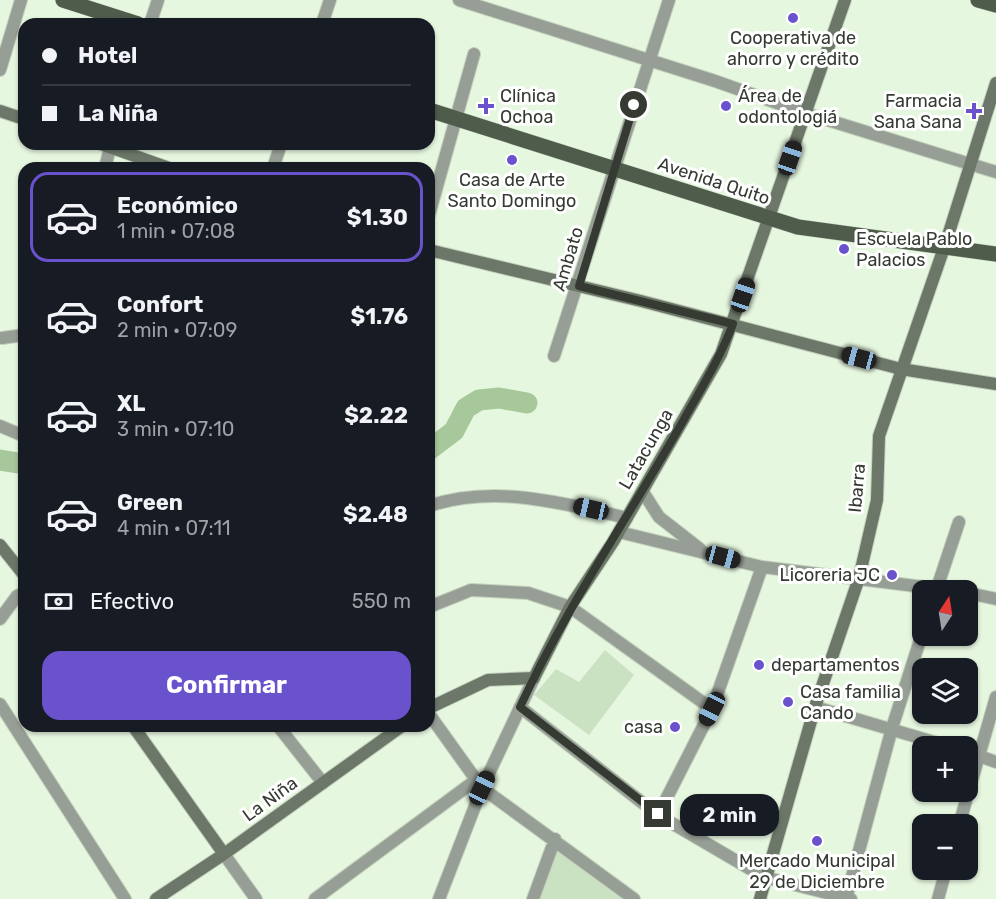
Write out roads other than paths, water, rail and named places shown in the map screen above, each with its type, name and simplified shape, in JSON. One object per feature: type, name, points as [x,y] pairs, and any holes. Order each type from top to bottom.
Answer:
[{"type":"main road","points":[[63,0],[119,18]]},
{"type":"main road","points":[[978,0],[996,5]]},
{"type":"main road","name":"Avenida Quito","points":[[435,112],[798,227],[943,249],[996,254]]},
{"type":"street","points":[[0,70],[21,0]]},
{"type":"street","points":[[152,18],[158,0]]},
{"type":"street","points":[[324,18],[330,0]]},
{"type":"street","points":[[459,0],[970,166],[996,172]]},
{"type":"street","name":"Ambato","points":[[554,356],[579,286],[669,0]]},
{"type":"street","name":"Latacunga","points":[[439,899],[479,784],[570,607],[643,492],[721,354],[845,0]]},
{"type":"street","points":[[435,194],[474,54]]},
{"type":"street","name":"Ibarra","points":[[760,899],[764,877],[815,707],[859,578],[877,500],[879,436],[943,249],[996,83]]},
{"type":"street","points":[[0,111],[18,117]]},
{"type":"street","points":[[121,150],[153,162]]},
{"type":"street","points":[[435,251],[733,324],[901,369],[996,384]]},
{"type":"street","points":[[2,338],[18,336]]},
{"type":"street","points":[[0,426],[18,434]]},
{"type":"street","points":[[643,492],[659,517],[703,552]]},
{"type":"street","points":[[435,504],[453,498],[504,494],[627,518]]},
{"type":"street","points":[[940,580],[959,522]]},
{"type":"street","points":[[619,532],[762,567],[912,585]]},
{"type":"street","points":[[0,545],[18,568]]},
{"type":"street","points":[[658,814],[712,709],[762,567]]},
{"type":"street","points":[[435,605],[471,590],[528,593],[570,607],[712,709]]},
{"type":"street","points":[[978,595],[996,599]]},
{"type":"street","points":[[0,619],[18,596]]},
{"type":"street","points":[[520,707],[658,814],[764,877],[848,898],[892,728],[918,646]]},
{"type":"street","points":[[435,705],[488,680],[534,678]]},
{"type":"street","points":[[978,742],[996,697]]},
{"type":"street","points":[[0,704],[125,899]]},
{"type":"street","points":[[815,707],[917,736]]},
{"type":"street","points":[[435,722],[479,784],[634,899]]},
{"type":"street","points":[[137,732],[256,899]]},
{"type":"street","points":[[283,732],[323,783]]},
{"type":"street","name":"La Niña","points":[[156,899],[224,854],[394,732]]},
{"type":"street","points":[[978,756],[996,762]]},
{"type":"street","points":[[315,899],[479,784]]},
{"type":"street","points":[[533,899],[555,839]]},
{"type":"street","points":[[938,899],[943,880]]},
{"type":"waterway","points":[[435,445],[454,431],[466,408],[479,400],[499,398],[527,403]]},
{"type":"waterway","points":[[0,460],[18,463]]},
{"type":"place","name":"Cooperativa de ahorro y crédito","points":[[793,18]]},
{"type":"place","name":"Clínica Ochoa","points":[[486,106]]},
{"type":"place","name":"Área de odontologiá","points":[[726,106]]},
{"type":"place","name":"Farmacia Sana Sana","points":[[974,111]]},
{"type":"place","name":"Casa de Arte Santo Domingo","points":[[512,160]]},
{"type":"place","name":"Escuela Pablo Palacios","points":[[844,249]]},
{"type":"place","name":"Licoreria JC","points":[[892,575]]},
{"type":"place","name":"departamentos","points":[[759,665]]},
{"type":"place","name":"Casa familia Cando","points":[[788,702]]},
{"type":"place","name":"casa","points":[[675,727]]},
{"type":"place","name":"Mercado Municipal 29 de Diciembre","points":[[817,841]]}]
